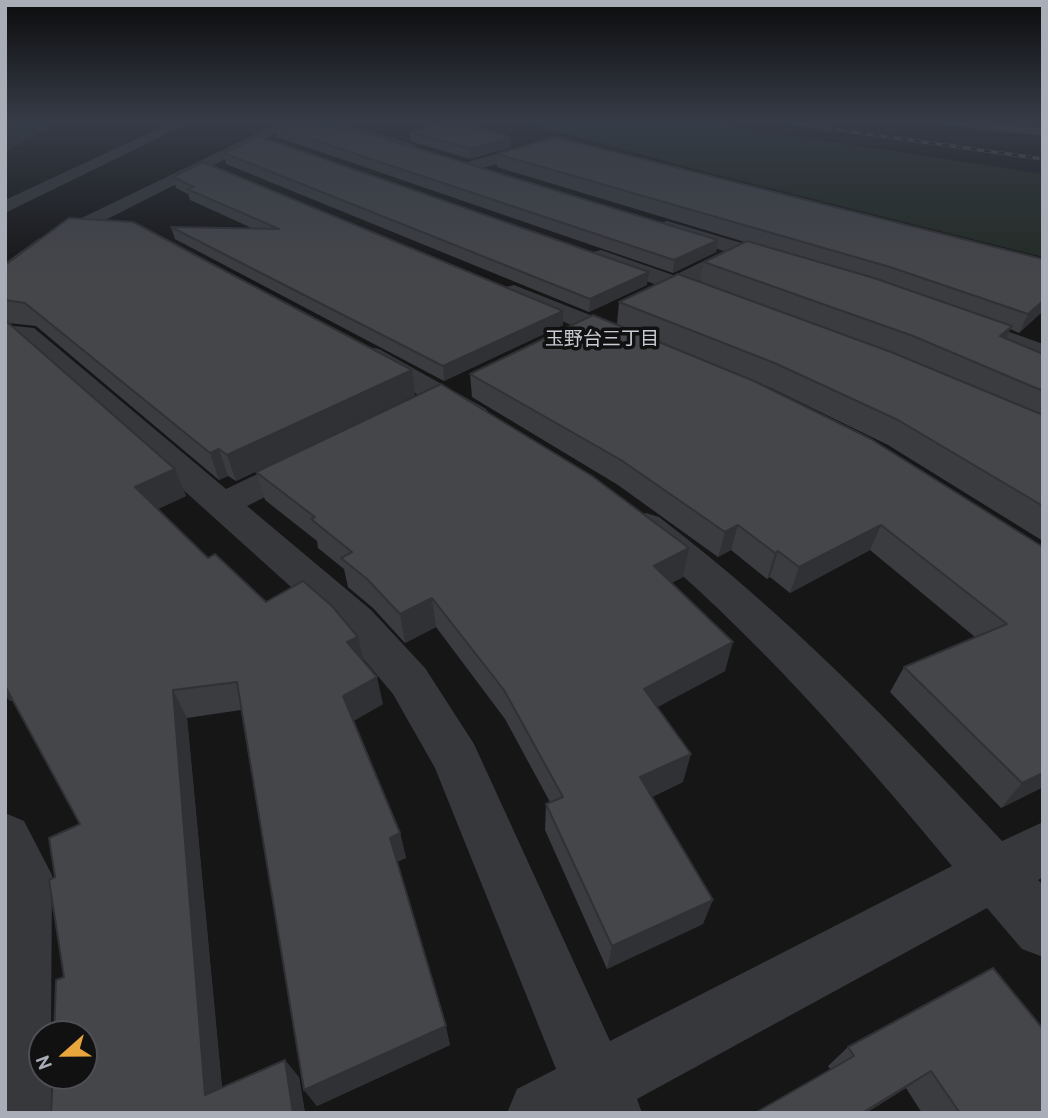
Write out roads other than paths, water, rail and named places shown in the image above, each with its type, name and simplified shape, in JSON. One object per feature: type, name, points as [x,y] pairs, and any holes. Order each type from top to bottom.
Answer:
[{"type":"street","points":[[5,207],[76,173]]},
{"type":"street","points":[[5,274],[45,243],[191,173]]},
{"type":"street","points":[[227,173],[234,176]]},
{"type":"street","points":[[490,173],[509,179]]},
{"type":"street","points":[[652,222],[809,271]]},
{"type":"street","points":[[83,226],[133,233]]},
{"type":"street","points":[[556,343],[743,250]]},
{"type":"street","points":[[586,252],[739,307]]},
{"type":"street","points":[[491,282],[657,352]]},
{"type":"street","points":[[940,315],[1039,345]]},
{"type":"street","points":[[5,333],[25,334],[223,504],[356,621],[409,681],[456,760],[602,1098]]},
{"type":"street","points":[[337,338],[501,430]]},
{"type":"street","points":[[223,504],[334,450]]},
{"type":"street","points":[[624,509],[689,557],[1018,860],[1043,928]]},
{"type":"street","points":[[5,839],[24,875],[16,1113]]},
{"type":"street","points":[[541,1113],[602,1098],[1018,860]]},
{"type":"district","name":"玉野台三丁目","points":[[602,341]]}]
